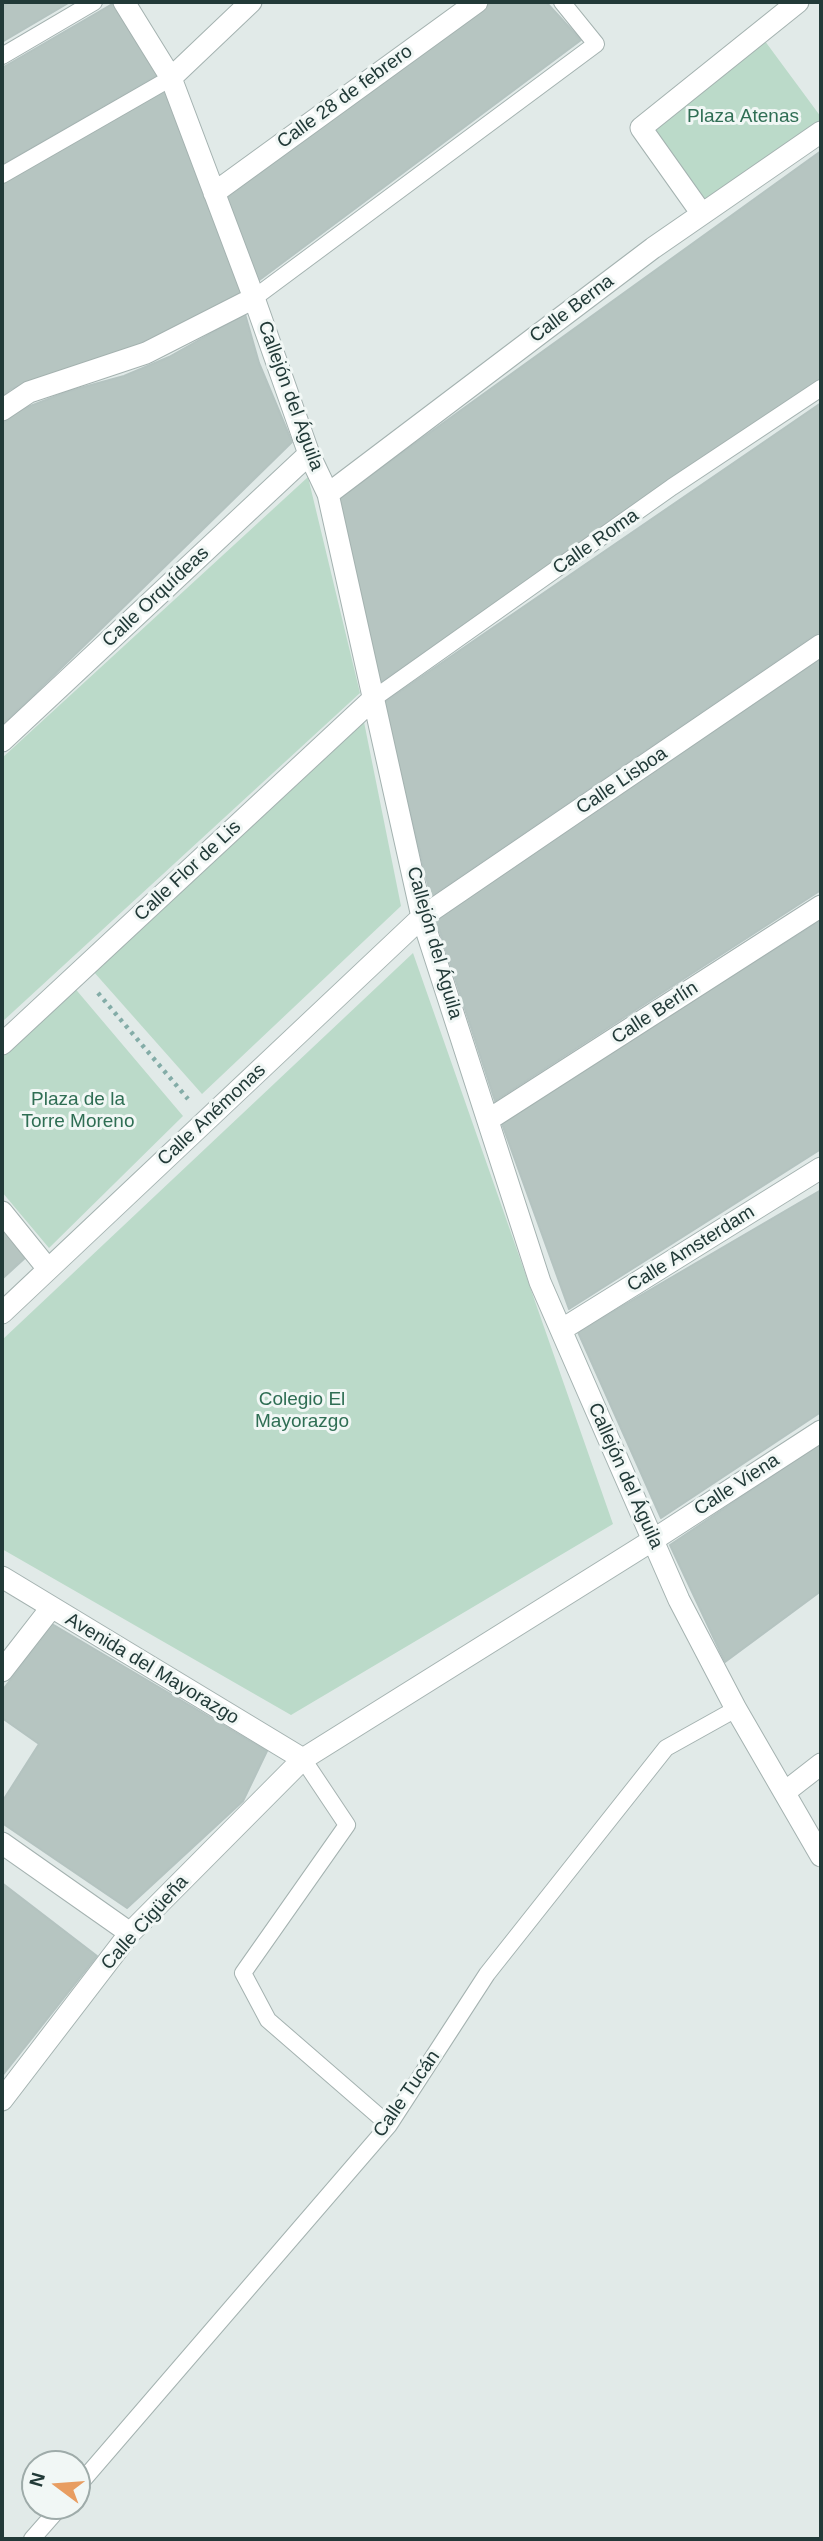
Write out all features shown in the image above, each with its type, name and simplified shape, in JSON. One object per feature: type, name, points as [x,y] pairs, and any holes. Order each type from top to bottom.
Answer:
[{"type":"street","name":"Callejón del Águila","points":[[124,2],[171,78],[254,298],[309,454],[328,494],[422,916],[540,1282],[680,1600],[736,1709],[821,1856]]},
{"type":"street","points":[[171,78],[251,2]]},
{"type":"street","name":"Calle 28 de febrero","points":[[214,193],[477,2]]},
{"type":"street","points":[[702,214],[641,128],[798,2]]},
{"type":"street","name":"Calle Berna","points":[[328,494],[653,247],[821,131]]},
{"type":"street","points":[[2,410],[29,392],[146,353],[254,298]]},
{"type":"street","name":"Calle Orquídeas","points":[[2,741],[309,454]]},
{"type":"street","name":"Calle Lisboa","points":[[422,916],[821,645]]},
{"type":"street","name":"Calle Flor de Lis","points":[[2,1044],[373,699]]},
{"type":"street","name":"Calle Berlín","points":[[488,1120],[821,905]]},
{"type":"street","name":"Calle Anémonas","points":[[2,1312],[422,916]]},
{"type":"street","name":"Calle Amsterdam","points":[[561,1330],[821,1168]]},
{"type":"street","points":[[2,1212],[48,1269]]},
{"type":"street","name":"Calle Viena","points":[[303,1759],[653,1540],[821,1431]]},
{"type":"street","name":"Avenida del Mayorazgo","points":[[2,1577],[303,1759]]},
{"type":"street","points":[[2,1671],[51,1608]]},
{"type":"street","name":"Calle Cigüeña","points":[[2,2100],[130,1933],[303,1759]]},
{"type":"street","points":[[785,1792],[821,1764]]},
{"type":"street","points":[[2,1843],[130,1933]]},
{"type":"lane","points":[[2,56],[94,2]]},
{"type":"lane","points":[[254,298],[596,44],[562,2]]},
{"type":"lane","points":[[2,175],[171,78]]},
{"type":"lane","name":"Calle Roma","points":[[373,699],[672,487],[821,388]]},
{"type":"lane","name":"Calle Tucán","points":[[91,2471],[389,2125],[487,1974],[666,1748],[736,1709]]},
{"type":"lane","points":[[303,1759],[347,1825],[243,1973],[268,2020],[389,2125]]},
{"type":"lane","points":[[32,2539],[49,2520]]},
{"type":"path","points":[[80,971],[206,1120]]},
{"type":"green space","name":"Plaza Atenas","points":[[759,33],[821,117],[821,132],[702,214],[641,128]]},
{"type":"green space","points":[[308,477],[360,693],[2,1022],[2,758]]},
{"type":"green space","points":[[364,722],[401,906],[202,1094],[93,971]]},
{"type":"green space","name":"Colegio El Mayorazgo","points":[[413,953],[613,1524],[291,1715],[2,1549],[2,1340]]},
{"type":"green space","name":"Plaza de la Torre Moreno","points":[[67,979],[183,1116],[49,1248],[2,1192],[2,1041]]},
{"type":"building","points":[[2,2],[70,2],[2,42]]},
{"type":"building","points":[[489,2],[546,2],[581,40],[258,281],[225,199]]},
{"type":"building","points":[[114,3],[158,75],[2,165],[2,68]]},
{"type":"building","points":[[164,87],[243,293],[147,344],[11,389],[2,396],[2,182]]},
{"type":"building","points":[[821,151],[821,379],[380,683],[339,498]]},
{"type":"building","points":[[245,314],[259,363],[292,442],[2,726],[2,424],[20,410],[69,391],[124,376],[169,357]]},
{"type":"building","points":[[821,403],[821,631],[431,897],[383,703]]},
{"type":"building","points":[[821,658],[821,890],[495,1101],[436,920]]},
{"type":"building","points":[[821,920],[821,1149],[569,1309],[501,1121]]},
{"type":"building","points":[[821,1190],[821,1412],[661,1518],[578,1332]]},
{"type":"building","points":[[2,1228],[26,1257],[2,1279]]},
{"type":"building","points":[[821,1443],[821,1591],[725,1662],[670,1545]]},
{"type":"building","points":[[52,1624],[267,1751],[243,1801],[127,1908],[2,1823],[2,1802],[39,1744],[2,1718],[2,1691]]},
{"type":"building","points":[[2,1883],[97,1956],[2,2076]]}]
